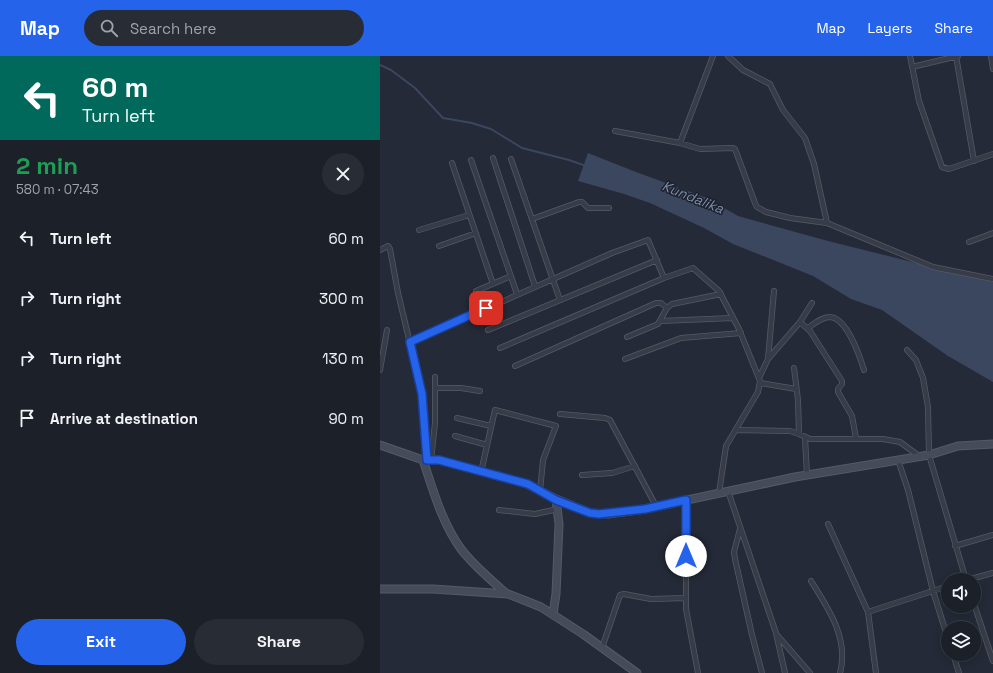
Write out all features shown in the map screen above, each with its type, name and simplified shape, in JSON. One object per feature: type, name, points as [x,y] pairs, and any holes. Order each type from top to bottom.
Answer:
[{"type":"street","points":[[680,143],[713,56]]},
{"type":"street","points":[[728,56],[743,70],[770,84],[782,110],[805,138],[814,164],[827,223]]},
{"type":"street","points":[[910,56],[919,101],[942,167],[944,169],[949,169],[993,154]]},
{"type":"street","points":[[912,67],[958,56],[974,161]]},
{"type":"street","points":[[991,56],[993,69]]},
{"type":"street","points":[[615,131],[680,143],[700,150],[733,148],[735,149],[757,207],[766,212],[790,218],[827,223],[933,267],[993,279]]},
{"type":"street","points":[[493,158],[535,286]]},
{"type":"street","points":[[511,159],[560,300]]},
{"type":"street","points":[[471,160],[518,294]]},
{"type":"street","points":[[452,163],[493,284]]},
{"type":"street","points":[[532,219],[578,202],[582,202],[588,208],[609,208]]},
{"type":"street","points":[[419,230],[469,215]]},
{"type":"street","points":[[439,246],[476,233]]},
{"type":"street","points":[[969,242],[993,233]]},
{"type":"street","points":[[410,342],[553,278],[612,253],[648,240],[664,278]]},
{"type":"street","points":[[380,250],[388,246],[390,249],[398,293],[422,394],[427,460],[440,511],[460,548],[478,569],[508,594]]},
{"type":"street","points":[[488,330],[657,260]]},
{"type":"street","points":[[500,348],[664,278],[693,268],[721,294],[741,333],[759,381]]},
{"type":"street","points":[[476,291],[511,276]]},
{"type":"street","points":[[719,493],[726,446],[758,392],[759,381],[768,359],[774,291]]},
{"type":"street","points":[[627,337],[656,325],[667,308],[675,303],[721,294]]},
{"type":"street","points":[[515,366],[656,303],[661,303],[667,308]]},
{"type":"street","points":[[768,359],[800,322],[812,303]]},
{"type":"street","points":[[808,328],[825,318],[830,317],[838,321],[859,351],[864,370]]},
{"type":"street","points":[[660,321],[733,318]]},
{"type":"street","points":[[800,322],[808,328],[842,381],[838,392],[852,416],[856,438]]},
{"type":"street","points":[[380,370],[387,330]]},
{"type":"street","points":[[625,359],[681,338],[741,333]]},
{"type":"street","points":[[907,350],[916,360],[923,378],[928,407],[929,454],[955,546],[965,573]]},
{"type":"street","points":[[794,368],[799,434]]},
{"type":"street","points":[[427,460],[435,424],[435,377]]},
{"type":"street","points":[[759,381],[796,389]]},
{"type":"street","points":[[434,388],[461,388],[480,391]]},
{"type":"street","points":[[481,472],[494,410],[556,426],[543,460],[540,491]]},
{"type":"street","points":[[560,414],[605,418],[610,420],[656,506]]},
{"type":"street","points":[[457,418],[491,426]]},
{"type":"street","points":[[736,430],[790,431],[810,439],[883,439],[900,442],[919,456]]},
{"type":"street","points":[[454,436],[487,445]]},
{"type":"street","points":[[805,438],[807,475]]},
{"type":"street","points":[[380,445],[427,460],[439,460],[528,484],[556,500],[590,513],[608,514],[656,506],[807,475],[919,456],[958,446],[993,444]]},
{"type":"street","points":[[898,460],[908,490],[933,591],[942,621]]},
{"type":"street","points":[[582,475],[612,473],[635,466]]},
{"type":"street","points":[[728,491],[776,633],[785,673]]},
{"type":"street","points":[[688,499],[687,617],[698,673]]},
{"type":"street","points":[[553,614],[556,594],[559,524],[556,500]]},
{"type":"street","points":[[499,510],[535,514],[558,509]]},
{"type":"street","points":[[828,524],[868,612],[876,673]]},
{"type":"street","points":[[740,528],[734,552],[735,559],[762,673]]},
{"type":"street","points":[[955,546],[993,535]]},
{"type":"street","points":[[981,576],[993,573]]},
{"type":"street","points":[[811,581],[835,623],[841,637],[842,657],[840,673]]},
{"type":"street","points":[[868,612],[941,588]]},
{"type":"street","points":[[380,589],[433,589],[508,594],[541,607],[553,614],[636,672]]},
{"type":"street","points":[[602,648],[620,595],[624,594],[651,599],[686,598]]},
{"type":"street","points":[[977,613],[993,661]]},
{"type":"street","points":[[776,633],[810,673]]},
{"type":"street","points":[[955,661],[959,673]]},
{"type":"water","points":[[588,153],[707,198],[738,216],[828,241],[993,282],[993,382],[948,356],[882,310],[851,299],[813,276],[733,244],[704,228],[650,203],[578,181]]},
{"type":"waterway","name":"Kundalika","points":[[380,65],[391,70],[415,88],[443,118],[472,123],[491,129],[522,148],[586,166]]},
{"type":"route","points":[[486,308],[410,342],[422,394],[427,460],[439,460],[528,484],[556,500],[590,513],[608,514],[645,509],[686,500],[686,556]]}]
